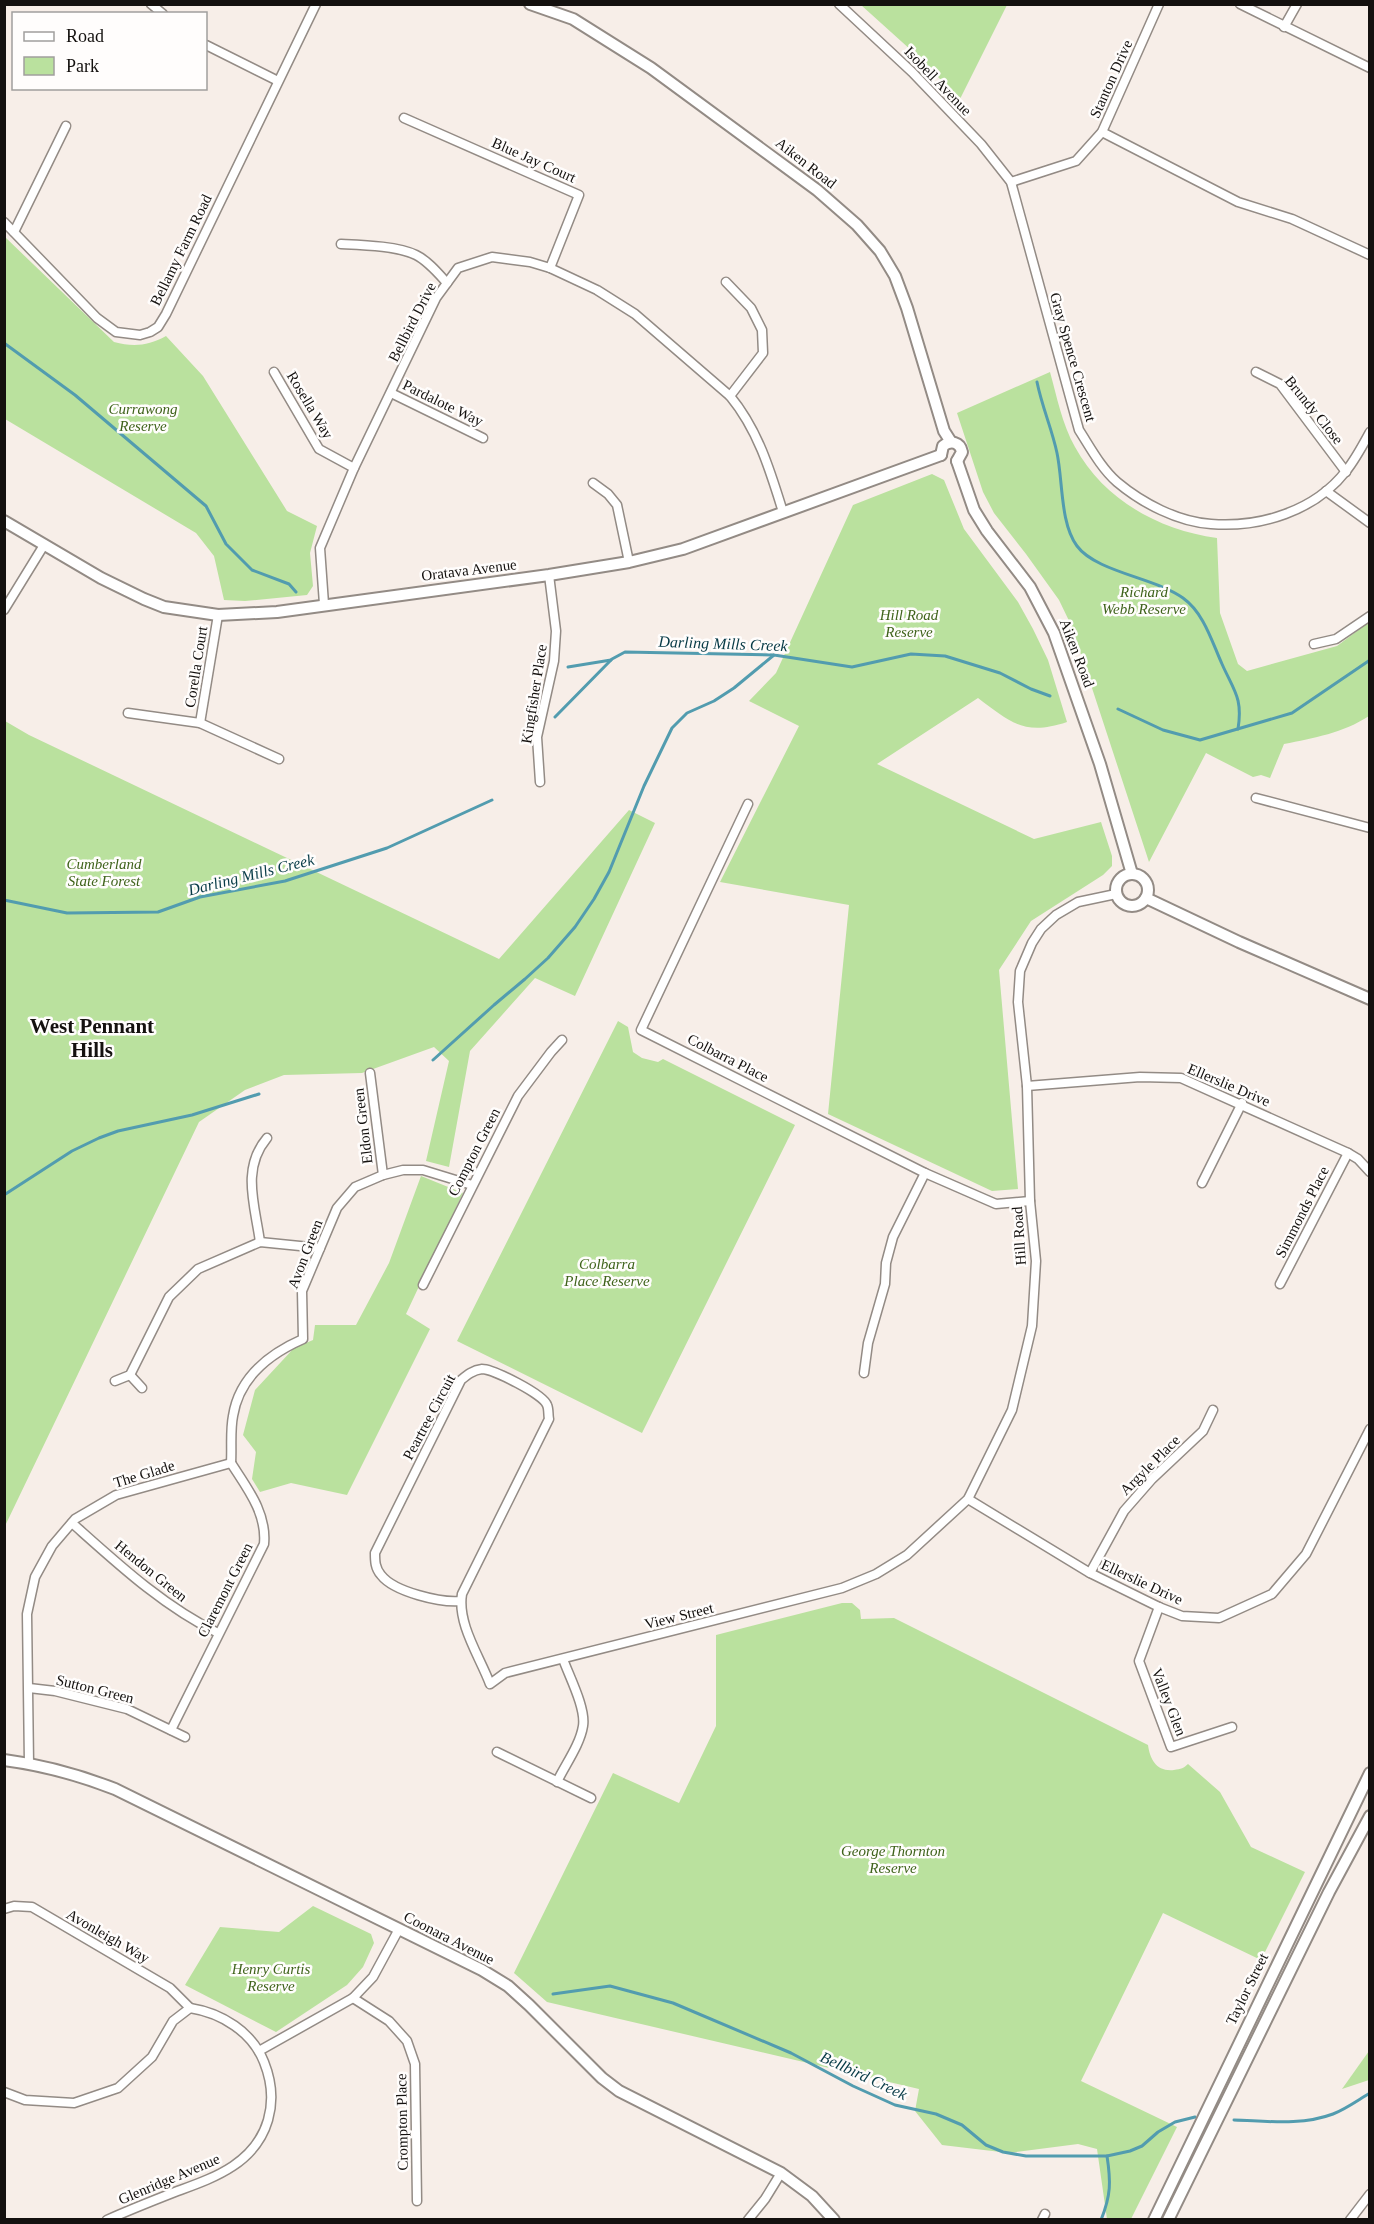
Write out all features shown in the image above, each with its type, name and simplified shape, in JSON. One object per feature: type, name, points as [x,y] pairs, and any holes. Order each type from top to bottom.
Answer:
[{"type":"street","name":"Bellamy Farm Road","points":[[4,222],[97,318],[116,332],[140,335],[158,327],[316,4]]},
{"type":"street","name":"Aiken Road","points":[[530,4],[573,19],[651,68],[794,173],[857,225],[880,251],[895,276],[941,420],[951,442]]},
{"type":"street","name":"Isobell Avenue","points":[[839,4],[912,72],[981,144],[1011,182]]},
{"type":"street","name":"Stanton Drive","points":[[1011,182],[1076,161],[1102,132],[1159,4]]},
{"type":"street","points":[[1240,4],[1370,68]]},
{"type":"street","points":[[1284,27],[1297,4]]},
{"type":"street","points":[[207,46],[278,81]]},
{"type":"street","name":"Blue Jay Court","points":[[404,118],[579,195],[550,268]]},
{"type":"street","points":[[14,232],[66,126]]},
{"type":"street","points":[[1102,132],[1238,202],[1292,219],[1370,255]]},
{"type":"street","name":"Gray Spence Crescent","points":[[1011,182],[1079,430],[1116,481],[1144,501],[1175,516],[1210,524],[1243,524],[1278,518],[1304,506],[1326,491],[1346,472],[1370,432]]},
{"type":"street","points":[[341,244],[374,246],[415,254],[447,283]]},
{"type":"street","name":"Bellbird Drive","points":[[324,604],[320,548],[354,468],[436,298],[458,267],[492,257],[530,262],[550,268],[597,290],[634,314],[730,396],[755,432],[783,512]]},
{"type":"street","points":[[726,282],[751,308],[762,330],[763,353],[730,396]]},
{"type":"street","name":"Rosella Way","points":[[274,372],[319,449],[354,468]]},
{"type":"street","name":"Brundy Close","points":[[1256,372],[1280,384],[1346,472]]},
{"type":"street","name":"Pardalote Way","points":[[391,393],[483,438]]},
{"type":"street","points":[[951,442],[957,444],[961,449],[961,456],[957,461],[947,462],[941,455],[943,446],[951,442]]},
{"type":"street","name":"Oratava Avenue","points":[[4,521],[101,578],[164,607],[218,615],[252,615],[549,574],[666,554],[941,455]]},
{"type":"street","name":"Aiken Road","points":[[957,461],[974,510],[987,531],[1030,587],[1054,633],[1100,764],[1132,874]]},
{"type":"street","points":[[593,483],[608,494],[617,505],[629,562]]},
{"type":"street","points":[[1326,491],[1370,523]]},
{"type":"street","points":[[4,610],[44,545]]},
{"type":"street","name":"Kingfisher Place","points":[[540,782],[537,737],[554,662],[556,631],[549,574]]},
{"type":"street","name":"Corella Court","points":[[200,723],[218,615]]},
{"type":"street","points":[[1314,645],[1336,639],[1370,616]]},
{"type":"street","name":"Corella Court","points":[[128,713],[200,723],[279,759]]},
{"type":"street","points":[[1256,798],[1370,828]]},
{"type":"street","name":"Colbarra Place","points":[[748,804],[641,1030],[925,1173],[996,1204],[1030,1202]]},
{"type":"street","points":[[1132,874],[1143,878],[1148,890],[1146,898],[1140,905],[1128,906],[1119,900],[1116,894],[1118,882],[1132,874]]},
{"type":"street","name":"Hill Road","points":[[876,1574],[907,1555],[968,1499],[1012,1410],[1032,1326],[1036,1261],[1030,1202],[1027,1086],[1018,988],[1026,955],[1041,929],[1056,915],[1078,902],[1116,894]]},
{"type":"street","points":[[1146,898],[1239,942],[1370,999]]},
{"type":"street","name":"Compton Green","points":[[423,1285],[518,1096],[562,1040]]},
{"type":"street","name":"Eldon Green","points":[[370,1073],[383,1175]]},
{"type":"street","name":"Ellerslie Drive","points":[[1027,1086],[1140,1077],[1181,1078],[1242,1103],[1348,1152],[1370,1172]]},
{"type":"street","points":[[1202,1183],[1242,1103]]},
{"type":"street","points":[[260,1242],[250,1169],[258,1148],[267,1138]]},
{"type":"street","name":"Simmonds Place","points":[[1280,1284],[1348,1152]]},
{"type":"street","name":"Avon Green","points":[[231,1463],[233,1415],[244,1384],[267,1359],[303,1339],[302,1291],[337,1208],[356,1187],[383,1175],[403,1170],[423,1170],[472,1185]]},
{"type":"street","points":[[864,1373],[868,1343],[885,1284],[886,1263],[893,1237],[925,1173]]},
{"type":"street","points":[[115,1381],[130,1375],[169,1297],[198,1269],[260,1242],[320,1248]]},
{"type":"street","name":"Peartree Circuit","points":[[486,1369],[542,1398],[548,1406],[549,1419],[462,1594],[461,1601],[447,1603],[391,1585],[381,1576],[375,1566],[375,1553],[461,1380],[476,1370],[486,1369]]},
{"type":"street","points":[[130,1375],[142,1388]]},
{"type":"street","name":"Argyle Place","points":[[1090,1573],[1124,1511],[1152,1479],[1203,1431],[1213,1410]]},
{"type":"street","name":"Ellerslie Drive","points":[[968,1499],[1090,1573],[1159,1607],[1182,1616],[1219,1618],[1272,1594],[1306,1554],[1370,1429]]},
{"type":"street","name":"The Glade","points":[[29,1764],[27,1614],[34,1577],[52,1546],[72,1523],[116,1495],[231,1463]]},
{"type":"street","name":"Claremont Green","points":[[171,1730],[264,1544],[265,1531],[260,1511],[231,1463]]},
{"type":"street","name":"Hendon Green","points":[[72,1523],[159,1597],[190,1619],[218,1633]]},
{"type":"street","name":"View Street","points":[[461,1601],[460,1606],[471,1641],[490,1684],[505,1673],[822,1594],[876,1574]]},
{"type":"street","name":"Valley Glen","points":[[1159,1607],[1139,1661],[1171,1747],[1232,1727]]},
{"type":"street","points":[[557,1782],[584,1725],[582,1712],[563,1659]]},
{"type":"street","name":"Sutton Green","points":[[29,1688],[55,1691],[118,1706],[185,1737]]},
{"type":"street","points":[[497,1752],[591,1798]]},
{"type":"street","name":"Coonara Avenue","points":[[4,1760],[72,1774],[115,1789],[482,1971],[508,1986],[602,2078],[619,2091],[782,2174],[812,2196],[834,2220]]},
{"type":"street","name":"Taylor Street","points":[[1154,2220],[1370,1773]]},
{"type":"street","name":"Taylor Street","points":[[1168,2220],[1329,1892],[1370,1816]]},
{"type":"street","name":"Avonleigh Way","points":[[4,1909],[14,1906],[32,1907],[170,1988],[190,2008]]},
{"type":"street","points":[[260,2051],[352,1998],[373,1977],[399,1929]]},
{"type":"street","name":"Crompton Place","points":[[352,1998],[389,2020],[407,2041],[415,2064],[417,2201]]},
{"type":"street","points":[[4,2092],[25,2100],[74,2103],[118,2088],[152,2057],[173,2021],[190,2008]]},
{"type":"street","name":"Glenridge Avenue","points":[[107,2220],[234,2166],[250,2152],[264,2132],[271,2111],[272,2090],[260,2051],[231,2023],[204,2010],[190,2008]]},
{"type":"street","points":[[748,2220],[782,2174]]},
{"type":"street","points":[[1350,2220],[1370,2194]]},
{"type":"green space","points":[[861,5],[1007,5],[960,99]]},
{"type":"green space","name":"Currawong Reserve","points":[[5,237],[114,342],[140,345],[166,336],[203,376],[287,511],[317,526],[310,553],[313,586],[307,595],[245,601],[224,600],[214,556],[196,533],[5,419]]},
{"type":"green space","name":"Richard Webb Reserve","points":[[1050,372],[1070,438],[1087,466],[1101,482],[1117,497],[1154,520],[1195,534],[1217,538],[1220,613],[1238,664],[1247,671],[1337,646],[1369,622],[1369,716],[1339,731],[1284,744],[1270,778],[1261,775],[1253,777],[1206,753],[1149,862],[1072,627],[1059,600],[994,513],[983,492],[957,413]]},
{"type":"green space","name":"Hill Road Reserve","points":[[932,474],[944,480],[964,529],[1018,602],[1033,629],[1048,660],[1067,722],[1040,728],[1019,725],[978,698],[877,764],[1034,839],[1101,822],[1112,856],[1112,866],[1103,875],[1031,921],[999,970],[1018,1189],[992,1191],[828,1114],[849,905],[720,882],[799,726],[749,701],[776,673],[853,505]]},
{"type":"green space","name":"Cumberland State Forest","points":[[5,721],[29,735],[499,959],[629,810],[655,823],[575,996],[535,978],[470,1051],[449,1167],[426,1161],[449,1061],[434,1047],[362,1073],[284,1075],[245,1090],[199,1122],[5,1526]]},
{"type":"green space","name":"Colbarra Place Reserve","points":[[618,1021],[628,1027],[633,1052],[642,1058],[658,1062],[663,1059],[795,1125],[642,1433],[457,1341]]},
{"type":"green space","points":[[421,1176],[463,1193],[406,1314],[430,1329],[347,1495],[291,1483],[260,1492],[252,1479],[256,1452],[243,1435],[255,1390],[294,1348],[313,1340],[315,1325],[356,1325],[389,1263]]},
{"type":"green space","name":"George Thornton Reserve","points":[[842,1603],[852,1603],[860,1610],[861,1619],[894,1618],[1148,1745],[1155,1764],[1163,1769],[1179,1769],[1188,1764],[1220,1792],[1251,1847],[1305,1872],[1261,1960],[1163,1913],[1081,2081],[1177,2127],[1131,2219],[1107,2219],[1097,2149],[1078,2144],[1009,2153],[942,2145],[915,2111],[919,2089],[547,2002],[514,1973],[613,1773],[679,1803],[716,1726],[716,1635]]},
{"type":"green space","name":"Henry Curtis Reserve","points":[[313,1906],[371,1934],[374,1943],[363,1967],[347,1985],[276,2032],[185,1985],[220,1927],[279,1932]]},
{"type":"green space","points":[[1369,2051],[1369,2080],[1342,2089]]},
{"type":"waterway","points":[[4,343],[75,395],[206,506],[226,544],[252,570],[289,584],[296,592]]},
{"type":"waterway","points":[[1037,382],[1057,453],[1065,514],[1077,546],[1098,562],[1158,585],[1190,604],[1207,628],[1236,695],[1239,710],[1238,729]]},
{"type":"waterway","name":"Darling Mills Creek","points":[[555,717],[612,659],[625,652],[774,655],[852,667],[911,654],[945,656],[1000,673],[1050,696]]},
{"type":"waterway","points":[[433,1060],[548,958],[575,927],[609,872],[644,786],[672,728],[687,713],[714,701],[734,688],[774,655]]},
{"type":"waterway","points":[[568,667],[611,660]]},
{"type":"waterway","name":"Darling Mills Creek","points":[[1118,709],[1163,730],[1200,740],[1292,713],[1370,660]]},
{"type":"waterway","name":"Darling Mills Creek","points":[[4,900],[67,913],[158,912],[200,897],[285,881],[387,848],[492,800]]},
{"type":"waterway","points":[[4,1195],[72,1151],[99,1138],[118,1131],[192,1115],[259,1094]]},
{"type":"waterway","name":"Bellbird Creek","points":[[553,1994],[610,1986],[673,2003],[791,2053],[895,2105],[936,2114],[962,2125],[986,2145],[1003,2152],[1026,2156],[1107,2156],[1142,2146],[1158,2132],[1175,2122],[1195,2117]]},
{"type":"waterway","name":"Bellbird Creek","points":[[1234,2120],[1284,2122],[1321,2118],[1343,2110],[1370,2093]]},
{"type":"waterway","points":[[1101,2220],[1109,2188],[1107,2156]]},
{"type":"district","name":"West Pennant Hills","points":[[92,1038]]}]
